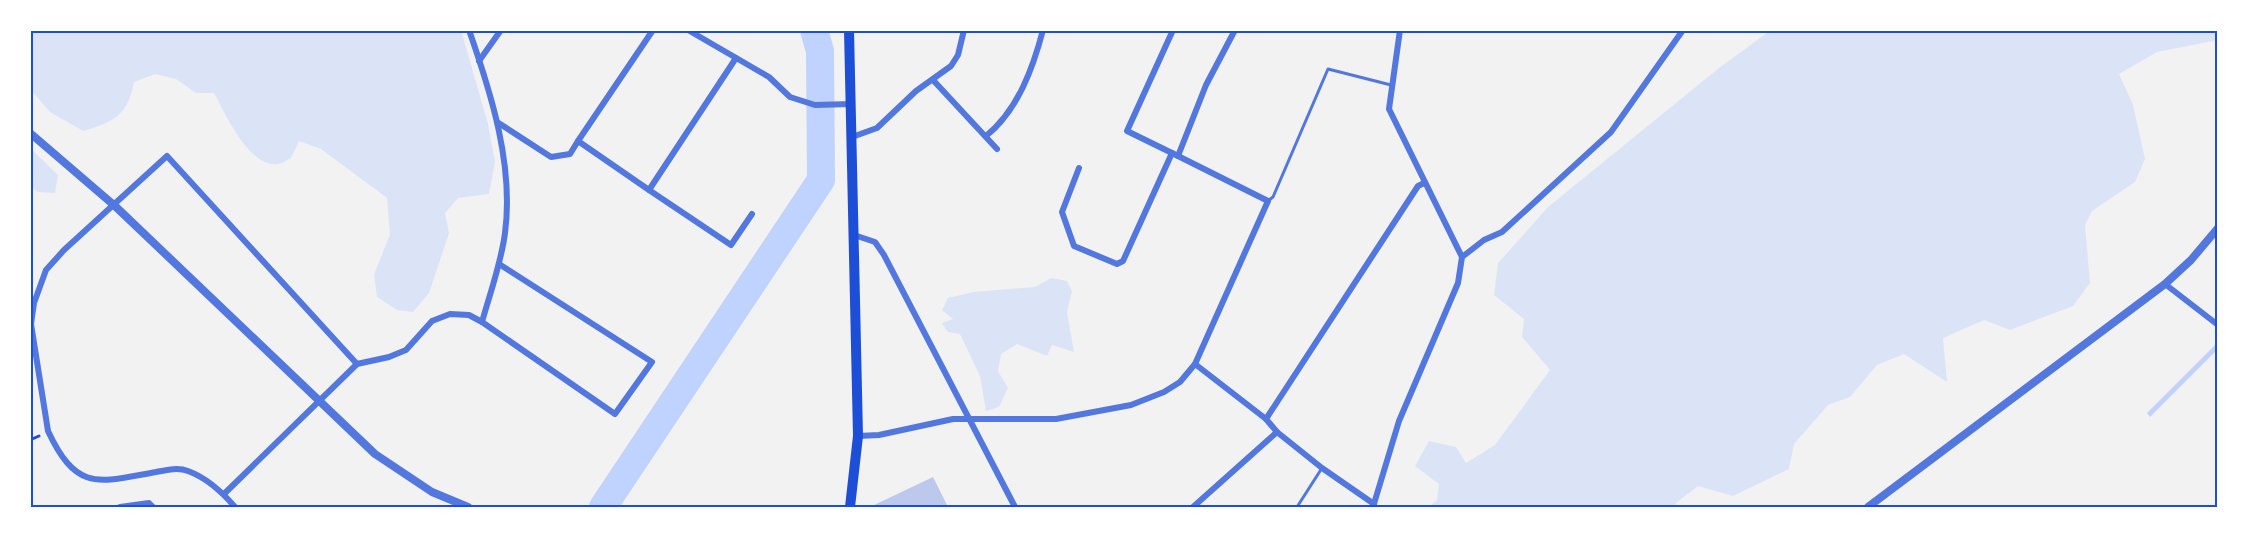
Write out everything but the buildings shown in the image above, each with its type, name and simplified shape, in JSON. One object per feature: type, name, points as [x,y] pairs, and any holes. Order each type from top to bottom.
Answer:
[{"type":"main road","points":[[849,30],[858,436],[850,507]]},
{"type":"street","points":[[469,30],[480,61],[496,122],[504,168],[507,207],[499,264],[482,322]]},
{"type":"street","points":[[480,61],[501,30]]},
{"type":"street","points":[[496,122],[551,157],[570,154],[653,30]]},
{"type":"street","points":[[688,30],[769,77],[790,97],[815,105],[851,104]]},
{"type":"street","points":[[852,137],[878,128],[916,92],[951,66],[958,55],[964,30]]},
{"type":"street","points":[[986,135],[999,124],[1033,68],[1043,30]]},
{"type":"street","points":[[858,436],[879,435],[953,419],[1056,420],[1131,405],[1172,387],[1195,364],[1268,201],[1127,131],[1173,30]]},
{"type":"street","points":[[1079,168],[1062,212],[1074,246],[1118,264],[1123,261],[1206,85],[1235,30]]},
{"type":"street","points":[[1195,364],[1266,419],[1277,432],[1322,468],[1374,506],[1399,421],[1458,283],[1462,257],[1389,109],[1390,85],[1400,30]]},
{"type":"street","points":[[1462,257],[1484,240],[1502,232],[1611,132],[1683,30]]},
{"type":"street","points":[[649,190],[736,58]]},
{"type":"street","points":[[933,80],[997,148]]},
{"type":"street","points":[[30,133],[115,206],[375,454],[403,475],[432,492],[468,507]]},
{"type":"street","points":[[578,141],[731,245],[752,214]]},
{"type":"street","points":[[236,507],[224,494],[187,470],[170,469],[100,482],[82,478],[54,444],[48,431],[30,324],[31,313],[46,270],[64,250],[115,206],[167,156],[357,364]]},
{"type":"street","points":[[1266,419],[1389,227],[1418,186],[1424,183]]},
{"type":"street","points":[[1868,507],[2165,284],[2191,260],[2218,228]]},
{"type":"street","points":[[854,235],[875,242],[884,255],[1015,507]]},
{"type":"street","points":[[224,494],[357,364],[389,357],[406,350],[432,321],[450,314],[469,315],[482,322],[615,414],[652,362],[499,264]]},
{"type":"street","points":[[2165,284],[2218,325]]},
{"type":"street","points":[[1193,507],[1277,432]]},
{"type":"street","points":[[120,507],[149,503],[153,507]]},
{"type":"lane","points":[[1268,201],[1273,197],[1328,69],[1390,85]]},
{"type":"lane","points":[[1297,507],[1322,468]]},
{"type":"shaded area","points":[[30,30],[461,30],[488,124],[495,162],[489,194],[458,198],[445,213],[449,233],[429,293],[413,312],[397,310],[377,297],[374,274],[390,235],[387,198],[321,149],[299,141],[291,158],[280,164],[267,163],[248,149],[239,138],[214,93],[196,93],[176,79],[155,74],[134,82],[128,102],[118,116],[83,131],[50,112],[30,89]]},
{"type":"shaded area","points":[[1771,30],[2218,30],[2218,40],[2157,52],[2119,74],[2133,105],[2145,159],[2135,182],[2092,211],[2085,225],[2090,283],[2073,306],[2010,330],[1984,320],[1943,338],[1947,382],[1904,354],[1877,365],[1850,397],[1828,405],[1794,444],[1789,469],[1733,496],[1698,486],[1676,503],[1675,507],[1429,507],[1437,500],[1439,484],[1415,466],[1429,441],[1456,447],[1466,463],[1495,445],[1550,370],[1522,337],[1524,319],[1494,295],[1498,263],[1548,207],[1719,68]]},
{"type":"shaded area","points":[[30,148],[58,175],[55,193],[38,192],[30,186]]},
{"type":"shaded area","points":[[1051,278],[1067,281],[1072,291],[1067,312],[1074,352],[1052,345],[1047,356],[1017,344],[1001,354],[998,371],[1008,388],[999,407],[986,411],[980,376],[960,334],[948,332],[942,323],[953,319],[942,310],[948,298],[973,292],[1035,287]]},
{"type":"water","points":[[2218,342],[2218,349],[2150,417],[2147,413]]},
{"type":"waterway","points":[[603,507],[821,180],[820,51],[814,30]]}]
